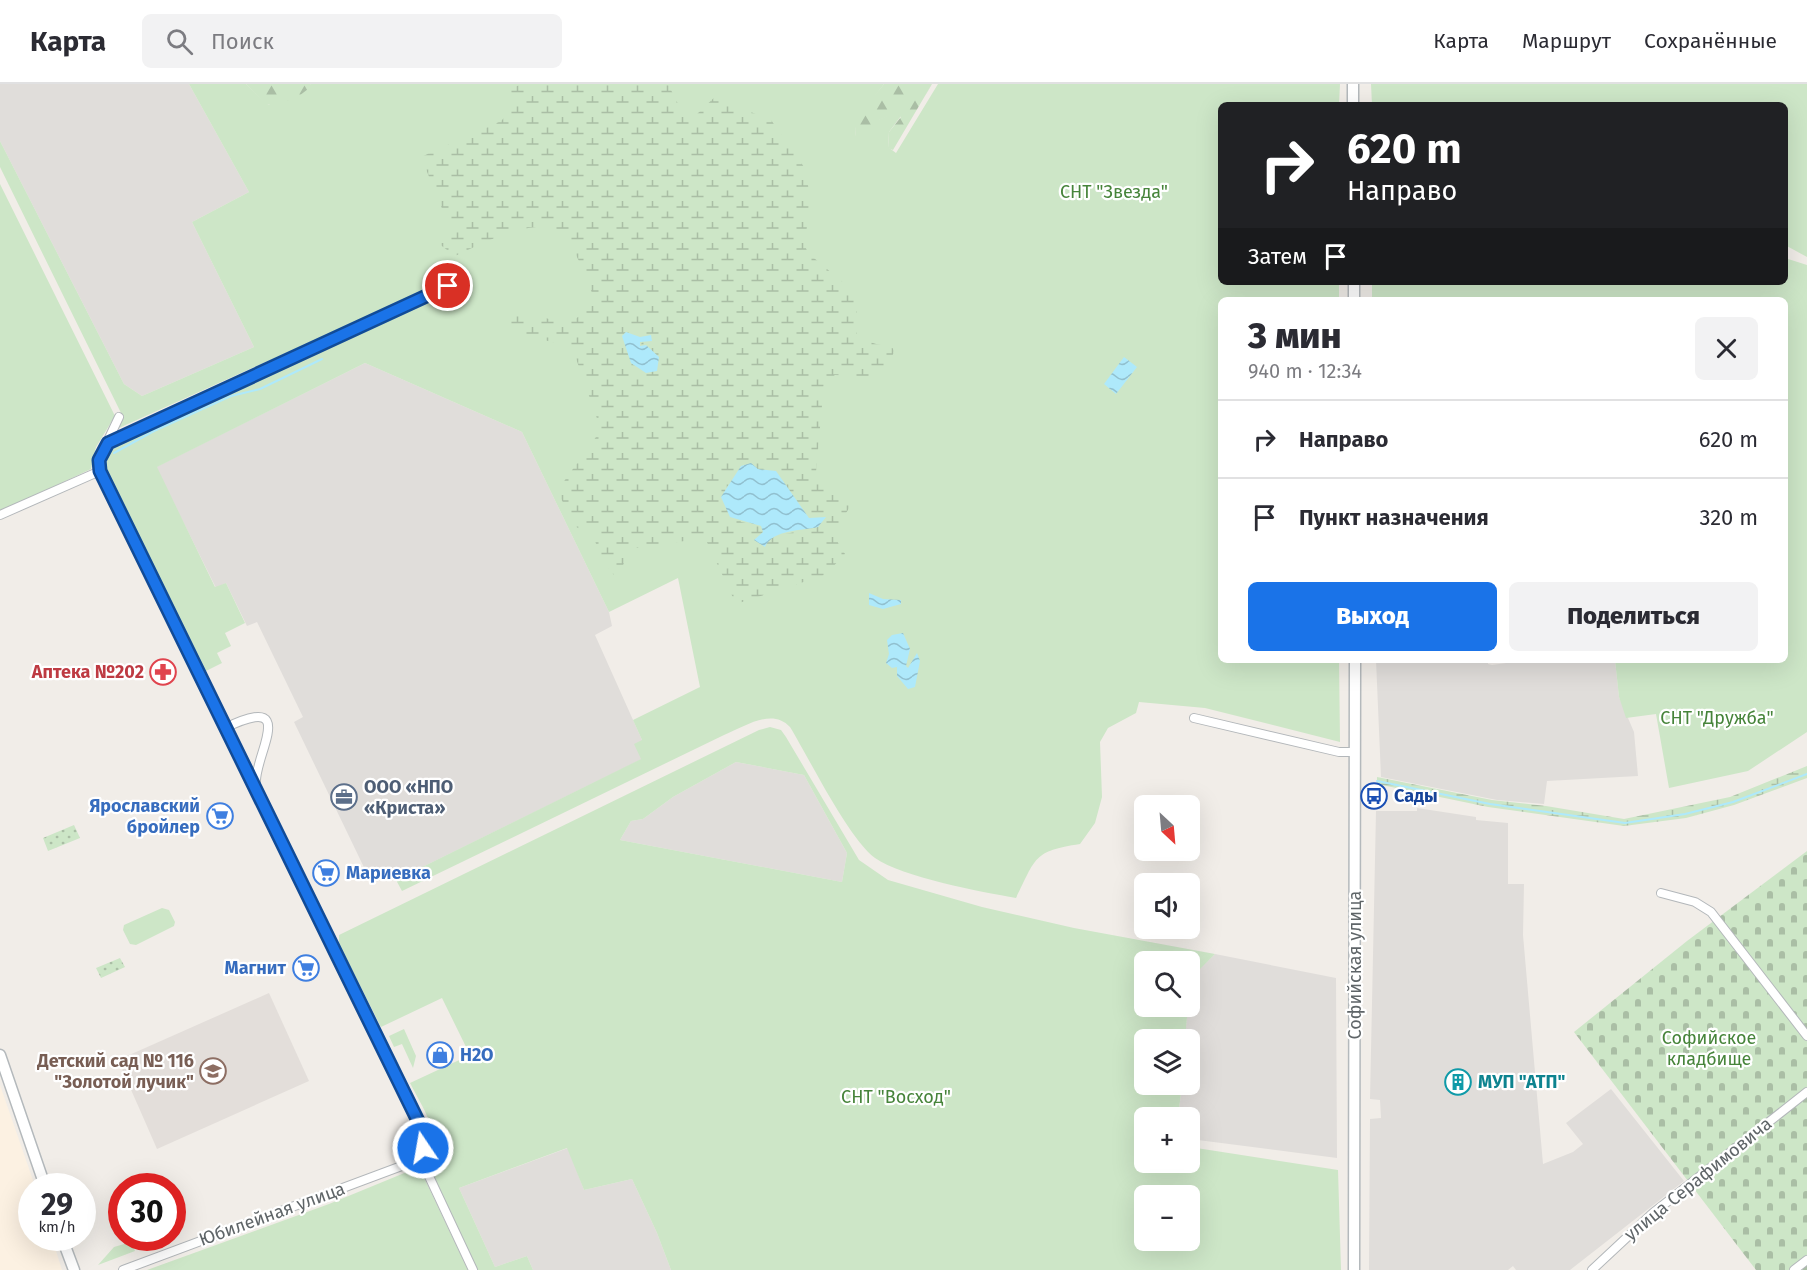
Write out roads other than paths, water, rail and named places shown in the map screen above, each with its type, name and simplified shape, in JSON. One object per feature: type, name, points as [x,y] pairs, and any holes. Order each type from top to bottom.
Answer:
[{"type":"main road","points":[[1353,84],[1353,102]]},
{"type":"main road","name":"Софийская улица","points":[[1354,1270],[1355,663]]},
{"type":"main road","points":[[0,1055],[3,1073],[40,1173]]},
{"type":"main road","points":[[67,1251],[74,1270]]},
{"type":"street","points":[[108,443],[448,286]]},
{"type":"street","points":[[120,417],[99,460],[100,471],[420,1125],[424,1143],[419,1155],[473,1270]]},
{"type":"street","points":[[0,515],[100,471]]},
{"type":"street","points":[[225,728],[253,717],[260,717],[267,724],[269,734],[256,773],[258,792]]},
{"type":"street","points":[[1194,718],[1339,752],[1355,752]]},
{"type":"street","points":[[1661,892],[1695,902],[1711,912],[1807,1036]]},
{"type":"street","name":"улица Серафимовича","points":[[1592,1270],[1653,1213],[1807,1092]]},
{"type":"street","name":"Юбилейная улица","points":[[123,1270],[407,1164],[419,1155]]},
{"type":"street","points":[[1794,1270],[1807,1260]]},
{"type":"water","points":[[626,332],[640,337],[651,335],[652,341],[640,342],[640,346],[646,345],[659,357],[657,371],[646,373],[631,363],[622,336]]},
{"type":"water","points":[[1124,357],[1137,367],[1116,394],[1104,384]]},
{"type":"water","points":[[751,463],[758,469],[776,471],[809,518],[826,517],[818,527],[781,534],[769,541],[765,547],[754,540],[763,532],[761,526],[730,517],[721,497],[741,466]]},
{"type":"water","points":[[869,593],[883,599],[901,600],[901,604],[883,609],[869,605]]},
{"type":"water","points":[[903,633],[910,649],[906,666],[908,668],[917,653],[920,661],[915,687],[908,689],[897,676],[897,667],[892,668],[886,663],[889,654],[887,640],[892,635]]},
{"type":"waterway","points":[[114,453],[154,431],[231,396],[260,389],[322,359]]},
{"type":"waterway","points":[[1377,781],[1490,804],[1625,823],[1685,814],[1733,802],[1807,774]]},
{"type":"place","name":"Аптека №202","points":[[163,672]]},
{"type":"place","name":"Сады","points":[[1374,796]]},
{"type":"place","name":"ООО «НПО «Криста»","points":[[344,797]]},
{"type":"place","name":"Ярославский бройлер","points":[[220,816]]},
{"type":"place","name":"Мариевка","points":[[326,873]]},
{"type":"place","name":"Магнит","points":[[306,968]]},
{"type":"place","name":"H2O","points":[[440,1055]]},
{"type":"place","name":"Детский сад № 116 \"Золотой лучик\"","points":[[213,1071]]},
{"type":"place","name":"МУП \"АТП\"","points":[[1458,1082]]},
{"type":"park label","name":"СНТ \"Звезда\"","points":[[1114,192]]},
{"type":"park label","name":"СНТ \"Дружба\"","points":[[1717,718]]},
{"type":"park label","name":"Софийское кладбище","points":[[1709,1048]]},
{"type":"park label","name":"СНТ \"Восход\"","points":[[896,1097]]}]
